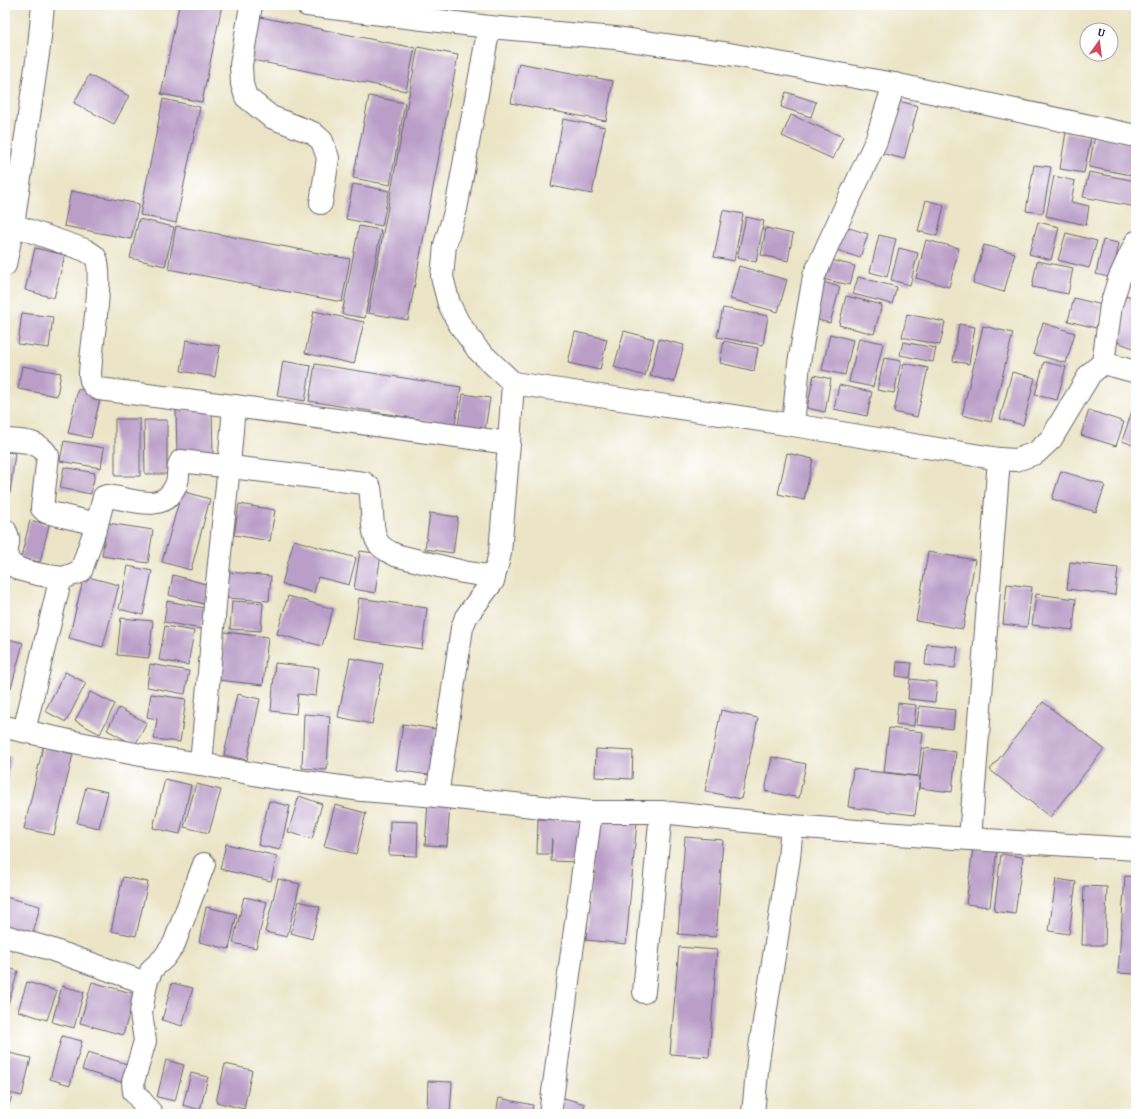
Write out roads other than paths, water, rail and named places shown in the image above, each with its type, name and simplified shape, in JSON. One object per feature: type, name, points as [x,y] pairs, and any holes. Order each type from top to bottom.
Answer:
[{"type":"street","points":[[5,265],[13,225],[39,46],[43,5]]},
{"type":"street","points":[[251,5],[241,65],[242,84],[246,97],[271,117],[313,133],[322,141],[328,158],[321,203]]},
{"type":"street","points":[[307,5],[489,27],[615,38],[728,54],[894,84],[1136,136]]},
{"type":"street","points":[[489,27],[456,209],[445,245],[442,277],[449,304],[458,322],[478,350],[513,383],[793,425],[999,459],[1016,460],[1036,453],[1051,438],[1090,374],[1103,363],[1111,305],[1119,279],[1136,242]]},
{"type":"street","points":[[793,425],[799,363],[814,276],[876,141],[894,84]]},
{"type":"street","points":[[13,225],[85,250],[95,257],[99,266],[98,300],[90,375],[94,386],[99,389],[509,443]]},
{"type":"street","points":[[1103,363],[1136,372]]},
{"type":"street","points":[[437,796],[462,628],[466,617],[493,581],[500,553],[513,383]]},
{"type":"street","points":[[201,764],[234,406]]},
{"type":"street","points":[[5,440],[33,443],[46,451],[48,456],[42,508],[46,512],[96,524]]},
{"type":"street","points":[[970,839],[999,459]]},
{"type":"street","points":[[494,577],[462,572],[395,555],[387,550],[379,544],[374,530],[370,488],[364,483],[181,461],[178,467],[178,482],[164,501],[148,504],[107,496],[104,497],[81,571],[66,576],[60,581],[15,729],[146,756],[201,764],[270,777],[362,790],[591,812],[661,812],[792,826],[970,839],[1136,848]]},
{"type":"street","points":[[5,530],[8,538],[8,558],[14,566],[29,572],[63,578]]},
{"type":"street","points":[[550,1114],[591,812]]},
{"type":"street","points":[[644,992],[661,812]]},
{"type":"street","points":[[753,1114],[758,1061],[789,858],[792,826]]},
{"type":"street","points":[[152,1114],[134,1092],[133,1082],[145,1041],[141,1013],[146,983],[152,969],[164,958],[174,944],[204,864]]},
{"type":"street","points":[[5,936],[47,948],[146,983]]}]
